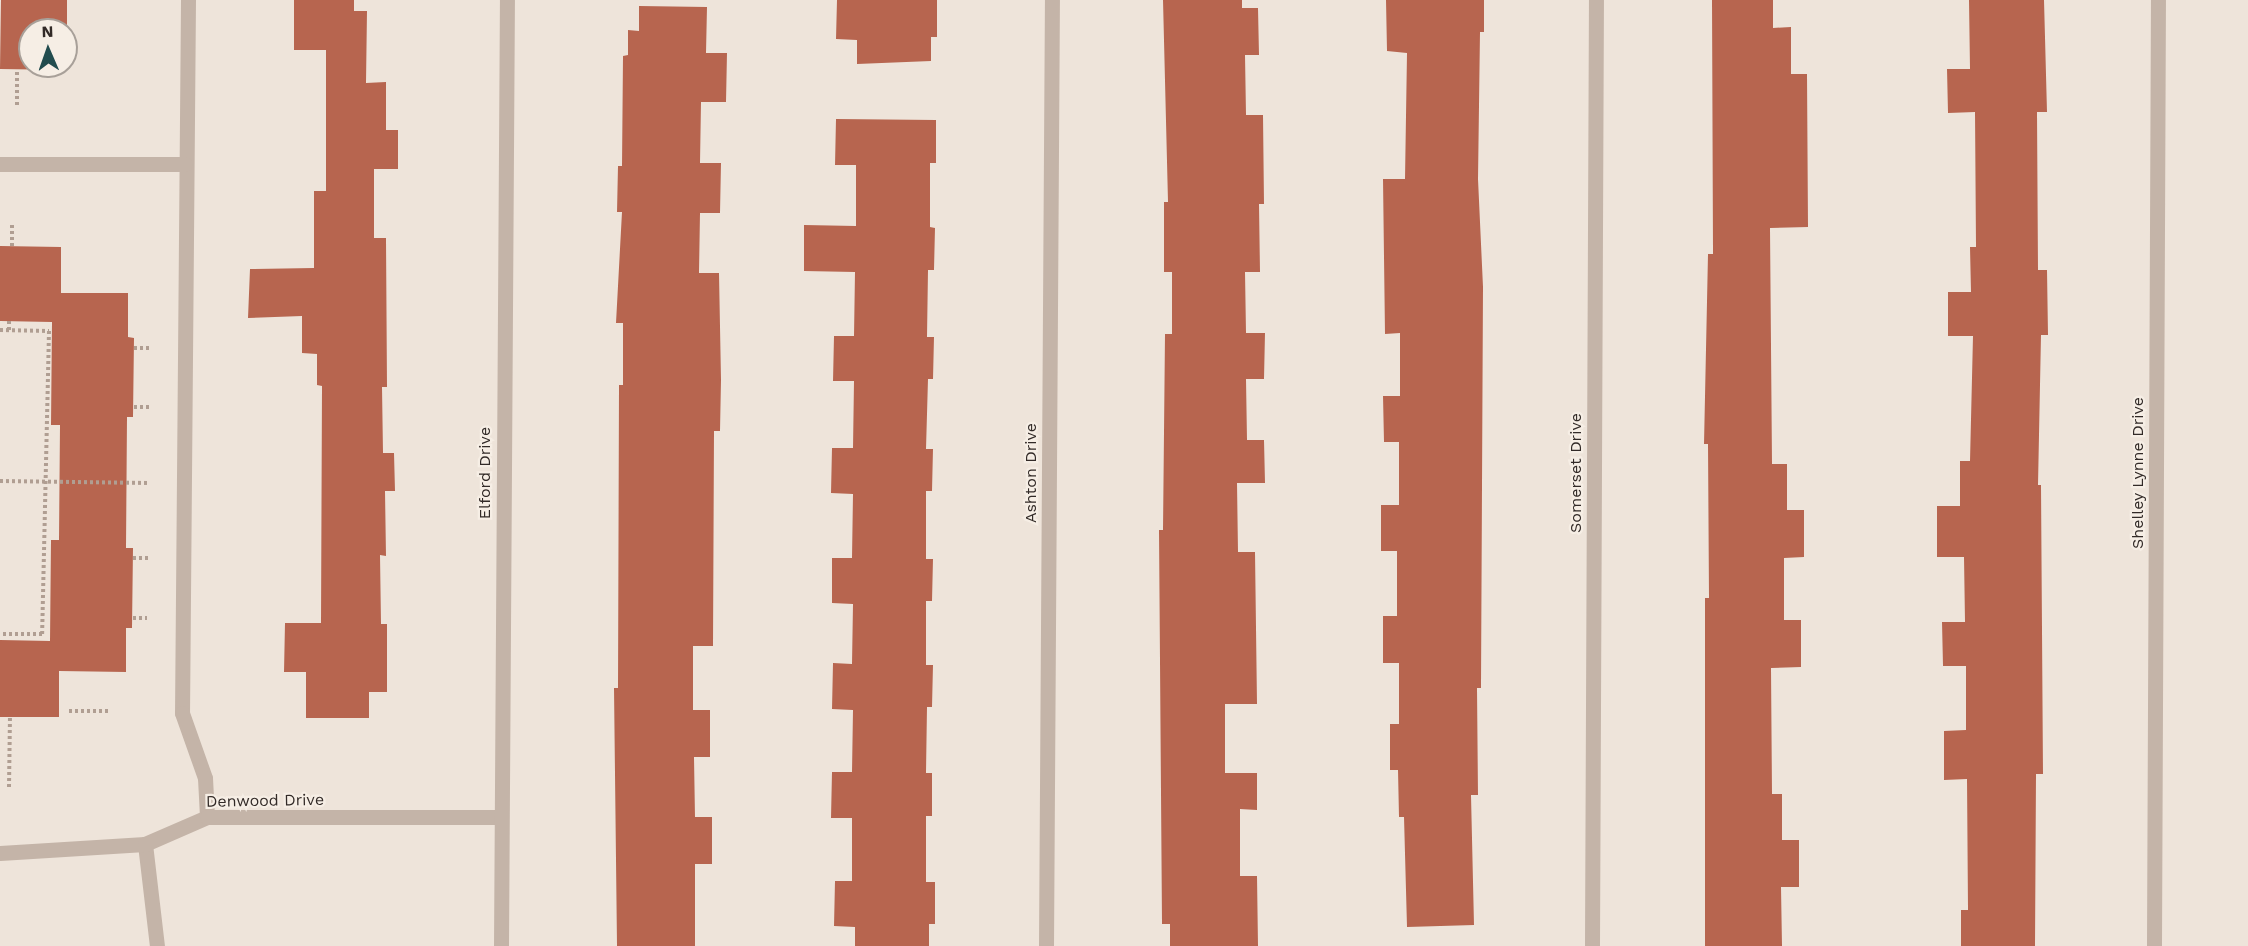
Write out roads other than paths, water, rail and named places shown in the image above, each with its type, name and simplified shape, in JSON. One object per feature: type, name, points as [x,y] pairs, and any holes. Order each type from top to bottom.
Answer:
[{"type":"street","points":[[188,0],[182,713],[205,778],[207,817]]},
{"type":"street","name":"Elford Drive","points":[[501,946],[507,0]]},
{"type":"street","name":"Ashton Drive","points":[[1046,946],[1052,0]]},
{"type":"street","name":"Somerset Drive","points":[[1592,946],[1596,0]]},
{"type":"street","name":"Shelley Lynne Drive","points":[[2154,946],[2158,0]]},
{"type":"street","points":[[0,164],[185,164]]},
{"type":"street","name":"Denwood Drive","points":[[0,853],[145,844],[207,817],[501,818]]},
{"type":"street","points":[[145,844],[157,946]]}]
